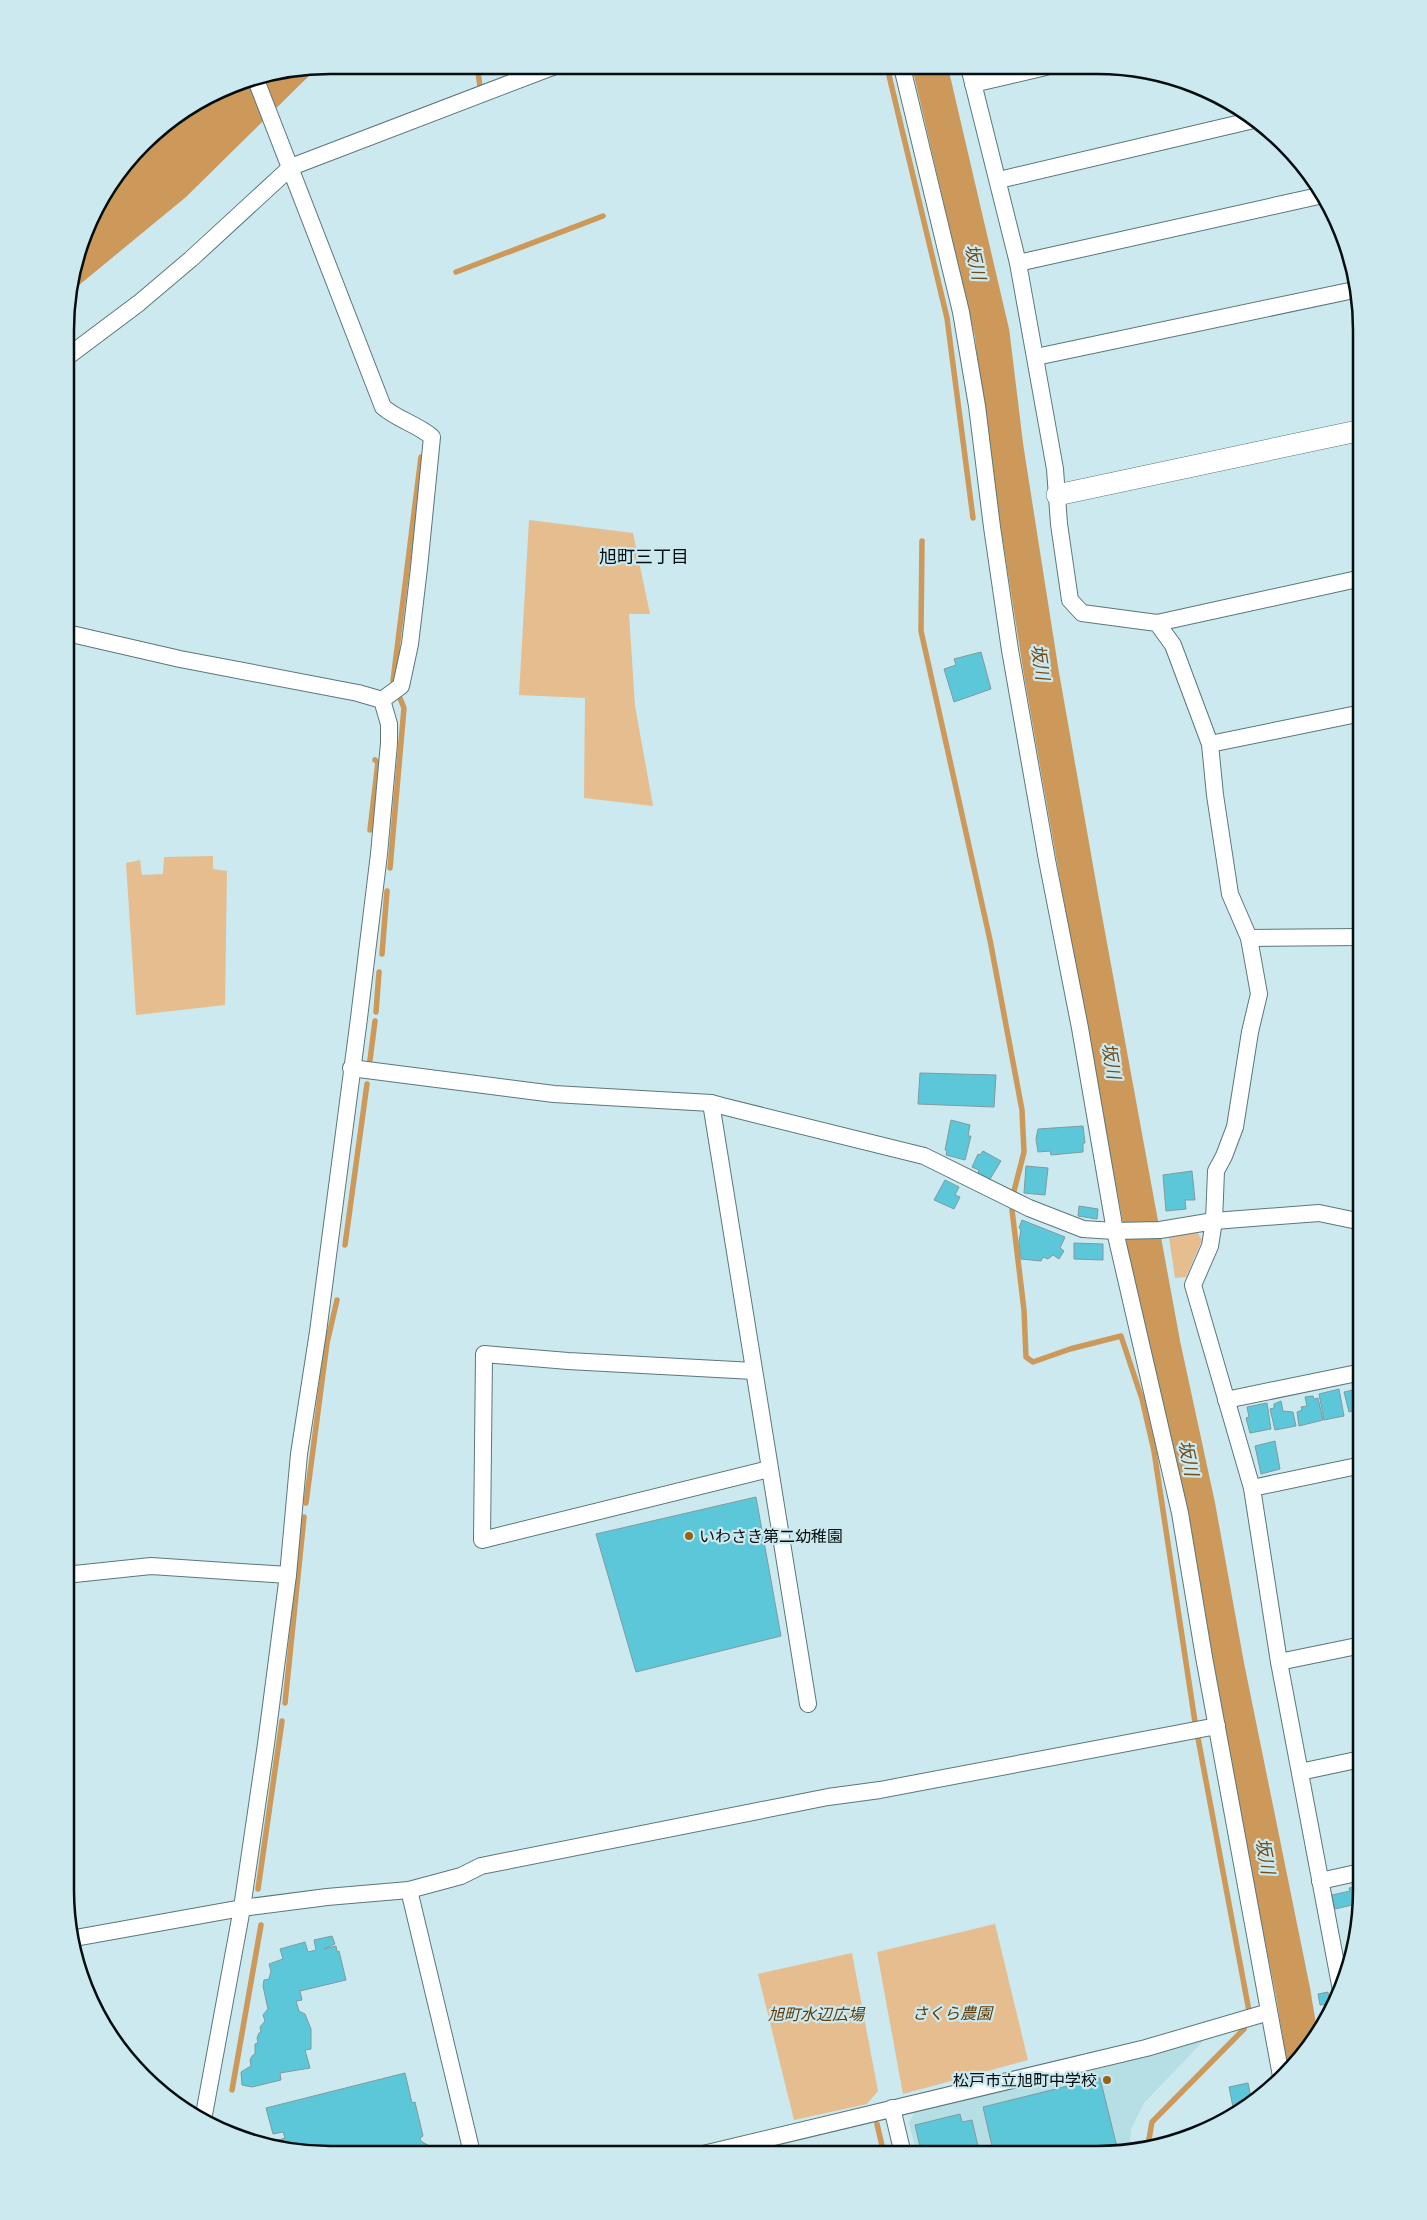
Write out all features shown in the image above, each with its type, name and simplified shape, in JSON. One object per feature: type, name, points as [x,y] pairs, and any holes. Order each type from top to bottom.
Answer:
[{"type":"street","points":[[74,352],[139,303],[290,165],[534,74]]},
{"type":"street","points":[[904,74],[961,312],[977,406],[1010,650],[1047,860],[1117,1231],[1173,1477],[1205,1729],[1263,2013],[1279,2070]]},
{"type":"street","points":[[971,74],[999,180],[1018,264],[1036,358],[1057,495],[1070,600],[1082,613],[1157,623],[1353,580]]},
{"type":"street","points":[[973,84],[1016,74]]},
{"type":"street","points":[[257,84],[383,407],[394,416],[421,428],[432,437],[410,644],[401,686],[382,700]]},
{"type":"street","points":[[999,180],[1246,122]]},
{"type":"street","points":[[1018,264],[1316,197]]},
{"type":"street","points":[[1036,358],[1350,291]]},
{"type":"street","points":[[1057,495],[1353,432]]},
{"type":"street","points":[[1157,623],[1173,645],[1210,744],[1215,795],[1230,894],[1249,938],[1259,994],[1250,1032],[1235,1127],[1216,1171],[1214,1221],[1210,1246],[1194,1285],[1252,1488],[1279,1662],[1338,1977]]},
{"type":"street","points":[[74,634],[189,660],[317,684],[382,700]]},
{"type":"street","points":[[204,2113],[242,1908],[288,1575],[299,1454],[318,1332],[379,854],[389,743],[389,724],[382,700]]},
{"type":"street","points":[[1210,744],[1353,715]]},
{"type":"street","points":[[1249,938],[1353,937]]},
{"type":"street","points":[[351,1068],[554,1094],[711,1103],[924,1156],[1029,1208],[1083,1229],[1117,1231],[1160,1230],[1214,1221],[1319,1213],[1353,1220]]},
{"type":"street","points":[[711,1103],[808,1704]]},
{"type":"street","points":[[754,1371],[568,1361],[484,1354],[482,1540],[769,1469]]},
{"type":"street","points":[[1226,1400],[1353,1374]]},
{"type":"street","points":[[1252,1488],[1353,1467]]},
{"type":"street","points":[[74,1574],[151,1566],[288,1575]]},
{"type":"street","points":[[1279,1662],[1353,1647]]},
{"type":"street","points":[[78,1937],[242,1908],[327,1897],[409,1890],[461,1876],[481,1866],[828,1798],[890,1789],[1205,1729]]},
{"type":"street","points":[[1300,1772],[1353,1761]]},
{"type":"street","points":[[1320,1881],[1353,1874]]},
{"type":"street","points":[[409,1890],[470,2146]]},
{"type":"street","points":[[736,2146],[1146,2048],[1263,2013]]},
{"type":"street","points":[[892,2108],[902,2146]]},
{"type":"shaded area","points":[[311,74],[186,197],[78,286],[87,247],[100,216],[117,187],[137,161],[161,137],[187,117],[232,93],[263,82]]},
{"type":"shaded area","name":"松戸市立旭町中学校","points":[[1209,2035],[1144,2103],[1131,2129],[1130,2144],[1114,2146],[915,2146],[909,2123],[914,2113],[1142,2056]]},
{"type":"green space","points":[[529,520],[633,533],[650,614],[629,614],[635,706],[653,806],[584,798],[585,698],[519,695]]},
{"type":"green space","points":[[213,856],[213,869],[227,871],[225,1005],[136,1015],[126,863],[140,860],[142,875],[163,874],[164,857]]},
{"type":"green space","points":[[1197,1232],[1202,1240],[1186,1277],[1175,1278],[1169,1237]]},
{"type":"green space","name":"さくら農園","points":[[995,1924],[1028,2060],[903,2094],[877,1952]]},
{"type":"green space","name":"旭町水辺広場","points":[[852,1953],[878,2091],[867,2104],[794,2120],[758,1974]]},
{"type":"building","points":[[981,652],[991,689],[954,702],[944,669],[956,665],[954,659]]},
{"type":"building","points":[[920,1073],[996,1075],[994,1107],[918,1104]]},
{"type":"building","points":[[951,1120],[970,1125],[968,1136],[971,1136],[965,1160],[946,1155],[947,1151],[945,1150]]},
{"type":"building","points":[[1083,1126],[1085,1143],[1083,1143],[1083,1152],[1051,1155],[1050,1151],[1038,1152],[1036,1139],[1038,1129]]},
{"type":"building","points":[[983,1151],[1001,1161],[990,1179],[978,1173],[979,1170],[972,1167],[978,1154],[980,1155]]},
{"type":"building","points":[[1026,1166],[1048,1168],[1045,1195],[1024,1193]]},
{"type":"building","points":[[1192,1171],[1195,1200],[1185,1200],[1186,1209],[1166,1211],[1163,1175]]},
{"type":"building","points":[[945,1180],[959,1187],[955,1195],[960,1197],[954,1209],[934,1200]]},
{"type":"building","points":[[1079,1206],[1098,1209],[1097,1219],[1078,1216]]},
{"type":"building","points":[[1022,1220],[1065,1237],[1060,1248],[1064,1251],[1059,1259],[1053,1255],[1048,1259],[1043,1257],[1041,1261],[1021,1259],[1019,1242],[1021,1230],[1019,1228]]},
{"type":"building","points":[[1074,1243],[1103,1244],[1103,1260],[1074,1259]]},
{"type":"building","points":[[1339,1389],[1344,1416],[1324,1420],[1319,1394]]},
{"type":"building","points":[[1353,1390],[1353,1411],[1349,1412],[1344,1392]]},
{"type":"building","points":[[1313,1396],[1314,1399],[1318,1398],[1323,1420],[1299,1426],[1297,1412],[1302,1410],[1301,1407],[1307,1406],[1305,1397]]},
{"type":"building","points":[[1281,1401],[1283,1411],[1293,1412],[1296,1426],[1275,1430],[1270,1409],[1274,1408],[1274,1404]]},
{"type":"building","points":[[1267,1403],[1271,1429],[1250,1433],[1246,1418],[1249,1417],[1247,1407]]},
{"type":"building","points":[[1275,1441],[1280,1469],[1261,1474],[1255,1446]]},
{"type":"building","name":"いわさき第二幼稚園","points":[[756,1497],[781,1636],[636,1672],[596,1534]]},
{"type":"building","points":[[1353,1887],[1353,1905],[1335,1909],[1332,1895],[1350,1891],[1349,1888]]},
{"type":"building","points":[[332,1936],[335,1944],[324,1949],[336,1946],[346,1980],[300,1991],[302,2000],[296,2001],[299,2011],[305,2014],[311,2029],[311,2049],[305,2050],[310,2068],[280,2073],[281,2080],[252,2087],[242,2085],[241,2072],[251,2066],[250,2060],[255,2054],[255,2044],[258,2043],[257,2038],[261,2032],[260,2027],[265,2021],[263,2015],[268,2009],[263,1986],[264,1980],[269,1979],[271,1971],[269,1964],[283,1959],[280,1949],[305,1942],[308,1952],[316,1950],[314,1940]]},
{"type":"building","points":[[1328,1992],[1329,1999],[1327,2004],[1320,2005],[1318,1994]]},
{"type":"building","points":[[405,2073],[412,2103],[415,2102],[423,2136],[420,2138],[421,2141],[429,2146],[313,2146],[277,2140],[285,2138],[283,2132],[273,2134],[266,2108]]},
{"type":"building","points":[[1100,2078],[1117,2146],[992,2146],[983,2107]]},
{"type":"building","points":[[1248,2083],[1250,2095],[1233,2107],[1229,2087]]},
{"type":"building","points":[[960,2114],[962,2122],[972,2120],[978,2146],[920,2146],[915,2125]]},
{"type":"waterway","points":[[478,74],[480,86]]},
{"type":"waterway","points":[[889,74],[947,318],[973,518]]},
{"type":"waterway","name":"坂川","points":[[932,74],[992,333],[1006,448],[1041,671],[1081,898],[1163,1345],[1198,1507],[1227,1667],[1293,1992],[1302,2044]]},
{"type":"waterway","points":[[456,272],[603,216]]},
{"type":"waterway","points":[[390,868],[404,708],[393,681],[421,457]]},
{"type":"waterway","points":[[922,541],[921,631],[990,940],[1022,1110],[1024,1152],[1014,1191],[1012,1210],[1024,1310],[1026,1357],[1033,1362],[1070,1349],[1121,1336],[1142,1399],[1154,1451],[1195,1722],[1249,2011],[1244,2029],[1152,2122],[1149,2141]]},
{"type":"waterway","points":[[370,830],[378,762],[375,760]]},
{"type":"waterway","points":[[382,954],[387,891]]},
{"type":"waterway","points":[[376,1012],[379,972]]},
{"type":"waterway","points":[[370,1060],[375,1021]]},
{"type":"waterway","points":[[345,1245],[367,1084]]},
{"type":"waterway","points":[[306,1503],[327,1343],[337,1300]]},
{"type":"waterway","points":[[285,1703],[304,1517]]},
{"type":"waterway","points":[[258,1889],[282,1721]]},
{"type":"waterway","points":[[232,2090],[261,1925]]},
{"type":"waterway","points":[[877,2124],[882,2146]]},
{"type":"place","name":"いわさき第二幼稚園","points":[[689,1536]]},
{"type":"place","name":"松戸市立旭町中学校","points":[[1107,2080]]},
{"type":"district","name":"旭町三丁目","points":[[644,557]]}]
